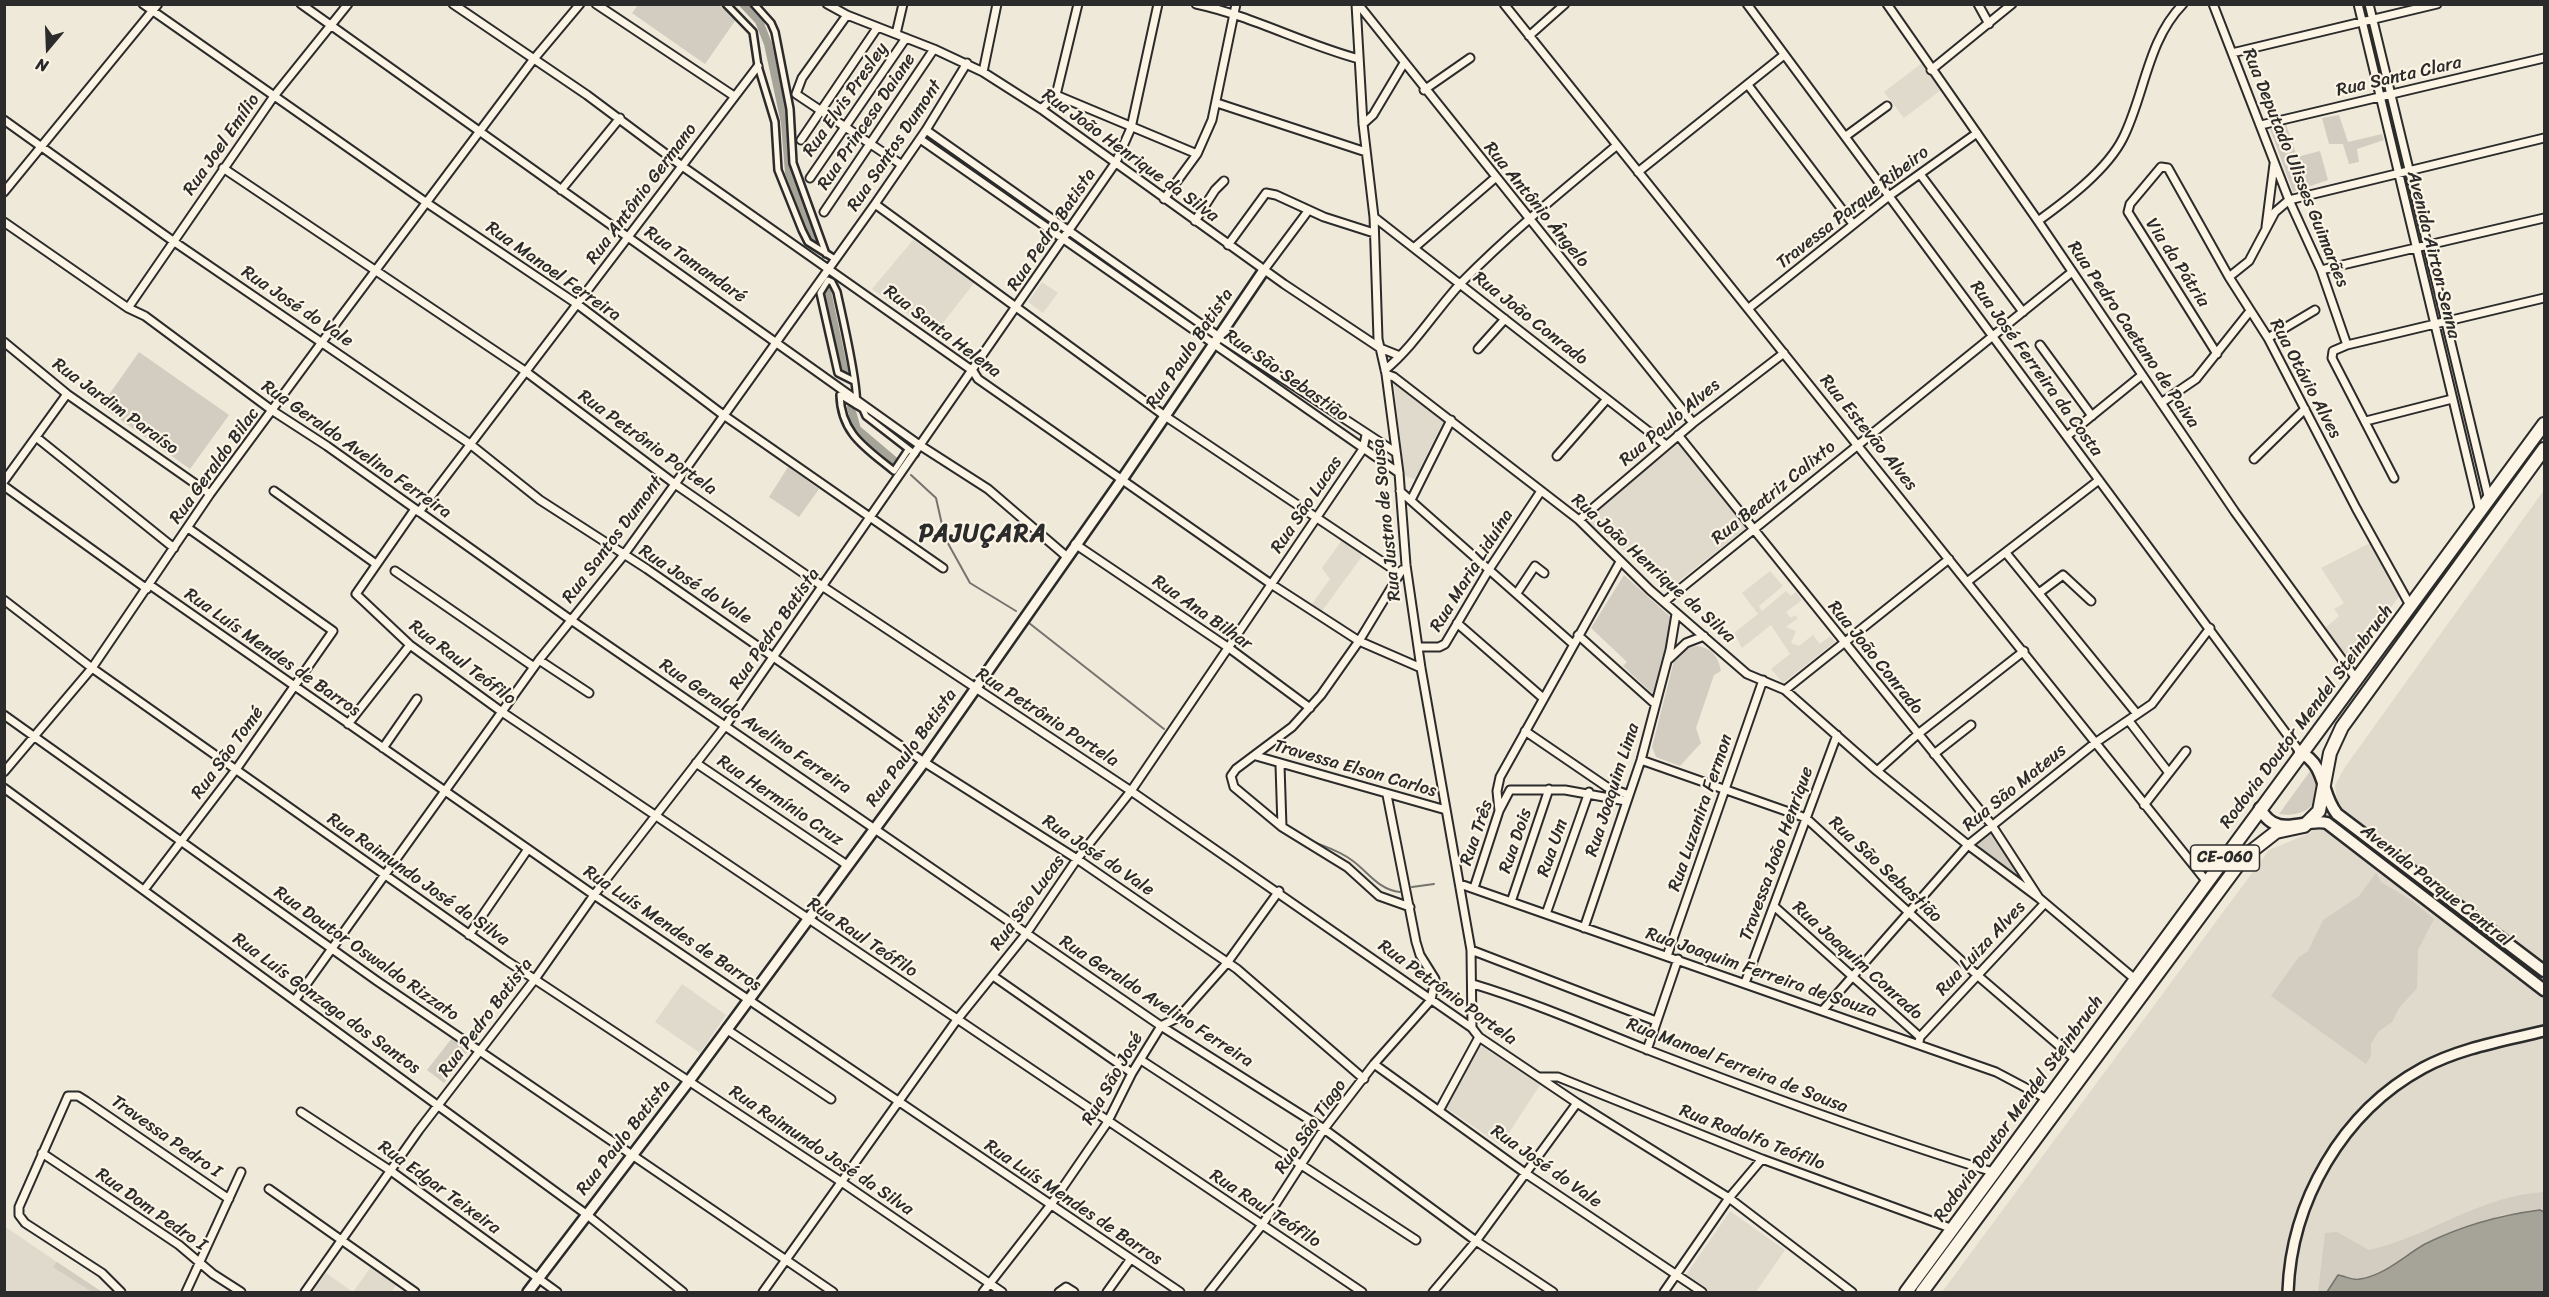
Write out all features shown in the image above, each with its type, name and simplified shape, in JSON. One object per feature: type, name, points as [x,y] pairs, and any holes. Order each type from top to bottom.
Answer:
[{"type":"highway","name":"Rodovia Doutor Mendel Steinbruch","points":[[1906,1293],[1992,1172],[2136,980],[2300,753],[2357,680],[2544,424]]},
{"type":"highway","name":"Rodovia Doutor Mendel Steinbruch","points":[[1922,1293],[2244,857],[2276,832],[2304,826],[2319,811],[2330,753],[2342,727],[2544,448]]},
{"type":"main road","name":"Avenida Parque Central","points":[[2300,753],[2316,764],[2337,814],[2544,971]]},
{"type":"main road","name":"Avenida Parque Central","points":[[2260,808],[2264,816],[2278,825],[2304,826],[2317,821],[2327,823],[2544,990]]},
{"type":"street","name":"Rua Manoel Ferreira","points":[[143,4],[427,203],[577,304],[723,414],[943,568]]},
{"type":"street","points":[[4,192],[158,4]]},
{"type":"street","name":"Rua Tamandaré","points":[[301,4],[776,341],[857,403],[988,489],[1066,556]]},
{"type":"street","name":"Rua Joel Emílio","points":[[128,308],[274,96],[332,27],[348,4]]},
{"type":"street","name":"Rua Santa Helena","points":[[453,4],[620,118],[682,166],[829,267],[973,371],[978,379],[1271,584],[1359,641],[1421,668]]},
{"type":"street","name":"Rua Geraldo Bilac","points":[[4,772],[92,668],[210,494],[533,60],[580,4]]},
{"type":"street","points":[[596,4],[734,96]]},
{"type":"street","points":[[726,4],[751,29],[758,66],[775,122],[775,151],[780,178],[808,242],[835,259]]},
{"type":"street","points":[[754,4],[771,23],[775,32],[790,109],[791,156],[826,254]]},
{"type":"street","points":[[896,34],[903,4]]},
{"type":"street","points":[[983,72],[998,4]]},
{"type":"street","points":[[1041,109],[1056,95],[1078,4]]},
{"type":"street","name":"Rua Pedro Batista","points":[[306,1293],[438,1105],[535,979],[594,895],[726,725],[871,517],[912,452],[921,446],[1116,162],[1131,128],[1158,4]]},
{"type":"street","points":[[1196,4],[1235,14],[1319,47],[1359,59]]},
{"type":"street","points":[[1164,199],[1197,154],[1212,120],[1236,4]]},
{"type":"street","name":"Rua Estevão Alves","points":[[1504,4],[2207,882]]},
{"type":"street","points":[[1529,36],[1565,4]]},
{"type":"street","name":"Rua José Ferreira da Costa","points":[[1747,4],[2210,628],[2300,753]]},
{"type":"street","name":"Rua Pedro Caetano de Paiva","points":[[1887,4],[2038,221],[2247,530],[2357,680]]},
{"type":"street","points":[[1978,4],[1989,24]]},
{"type":"street","points":[[1931,70],[2012,4]]},
{"type":"street","points":[[2038,221],[2082,189],[2117,147],[2128,126],[2154,49],[2165,27],[2183,4]]},
{"type":"street","name":"Rua Deputado Ulisses Guimarães","points":[[2213,4],[2289,200],[2321,270],[2347,345]]},
{"type":"street","name":"Avenida Airton Senna","points":[[2358,4],[2480,513]]},
{"type":"street","name":"Avenida Airton Senna","points":[[2369,4],[2489,500]]},
{"type":"street","points":[[2232,53],[2437,4]]},
{"type":"street","name":"Rua João Henrique da Silva","points":[[827,5],[877,28],[967,63],[983,72],[1041,109],[1264,270],[1380,348],[1400,356]]},
{"type":"street","name":"Rua Justno de Sousa","points":[[1360,5],[1359,59],[1363,124],[1374,217],[1380,348],[1386,372],[1399,473],[1406,566],[1421,668],[1471,950],[1472,1028]]},
{"type":"street","name":"Rua Antônio Ângelo","points":[[1360,5],[1424,90],[1693,423]]},
{"type":"street","points":[[847,15],[798,83],[797,95],[902,165]]},
{"type":"street","points":[[801,140],[877,28]]},
{"type":"street","name":"Rua Elvis Presley","points":[[810,178],[906,38]]},
{"type":"street","name":"Rua Princesa Daiane","points":[[824,212],[934,49]]},
{"type":"street","points":[[1638,172],[1784,55]]},
{"type":"street","points":[[1424,90],[1470,58]]},
{"type":"street","name":"Rua Santa Clara","points":[[2261,126],[2544,58]]},
{"type":"street","name":"Rua Santos Dumont","points":[[295,1000],[539,660],[622,556],[675,484],[875,204],[926,130],[967,63]]},
{"type":"street","points":[[1363,124],[1373,115],[1404,63]]},
{"type":"street","name":"Rua Antônio Germano","points":[[356,594],[376,564],[758,66]]},
{"type":"street","points":[[1748,85],[1853,224]]},
{"type":"street","points":[[1056,95],[1197,154]]},
{"type":"street","points":[[1217,103],[1366,152]]},
{"type":"street","points":[[1846,136],[1887,106]]},
{"type":"street","points":[[561,190],[620,118]]},
{"type":"street","name":"Rua José do Vale","points":[[4,120],[173,241],[470,444],[540,500],[622,556],[647,569],[924,762],[1077,859],[1227,963],[1292,1014],[1364,1079]]},
{"type":"street","name":"Rua São Sebastião","points":[[926,130],[1162,294],[1265,379],[1399,473]]},
{"type":"street","name":"Travessa Parque Ribeiro","points":[[1749,308],[1889,196],[1977,133]]},
{"type":"street","points":[[2229,277],[2249,261],[2275,212],[2289,200],[2544,138]]},
{"type":"street","name":"Rua São Sebastião","points":[[920,139],[1155,303],[1215,340],[1272,370],[1366,435],[1395,452]]},
{"type":"street","points":[[1386,372],[1461,284],[1529,219],[1616,146]]},
{"type":"street","points":[[2266,229],[2274,161]]},
{"type":"street","name":"Rua Petrônio Portela","points":[[223,168],[375,273],[525,371],[675,484],[822,586],[1279,891],[1472,1028],[1479,1037],[1729,1198],[1852,1293]]},
{"type":"street","name":"Via da Pátria","points":[[2168,168],[2159,168],[2130,204],[2127,212],[2217,354]]},
{"type":"street","name":"Rua Otávio Alves","points":[[2168,168],[2229,277],[2268,338],[2411,607]]},
{"type":"street","points":[[1920,174],[2023,312]]},
{"type":"street","points":[[1415,247],[1495,178]]},
{"type":"street","points":[[1195,221],[1215,190],[1224,181]]},
{"type":"street","points":[[1228,245],[1262,195],[1271,193],[1308,211],[1374,233]]},
{"type":"street","points":[[875,204],[1165,416],[1399,573]]},
{"type":"street","name":"Rua Paulo Batista","points":[[528,1293],[689,1081],[924,762],[1066,556],[1122,481],[1215,340],[1308,211]]},
{"type":"street","name":"Rua João Conrado","points":[[1374,217],[1666,445]]},
{"type":"street","points":[[2321,270],[2544,218]]},
{"type":"street","name":"Rua Geraldo Avelino Ferreira","points":[[4,222],[128,308],[145,316],[273,411],[327,446],[571,620],[875,827],[1161,1026],[1324,1129],[1476,1241],[1553,1293]]},
{"type":"street","name":"Rua Beatriz Calixto","points":[[1664,602],[2072,272]]},
{"type":"street","points":[[854,381],[838,373],[820,293],[828,280],[832,282],[837,292],[854,381],[857,403]]},
{"type":"street","points":[[1155,303],[1162,294]]},
{"type":"street","points":[[2394,478],[2332,358],[2336,348],[2544,298]]},
{"type":"street","points":[[2268,338],[2315,310]]},
{"type":"street","points":[[2161,403],[2196,380],[2250,311]]},
{"type":"street","points":[[1478,349],[1504,319]]},
{"type":"street","name":"Rua Jardim Paraíso","points":[[4,342],[67,394],[210,494]]},
{"type":"street","points":[[2040,345],[2092,416]]},
{"type":"street","name":"Rua Paulo Alves","points":[[1579,520],[1678,435],[1784,353]]},
{"type":"street","points":[[1265,379],[1272,370]]},
{"type":"street","name":"Rua João Henrique da Silva","points":[[1386,372],[1579,520],[1676,614],[1747,674],[1785,690],[1877,771],[1968,845],[2042,901],[2136,980]]},
{"type":"street","points":[[2067,436],[2142,375]]},
{"type":"street","points":[[2449,384],[2460,381]]},
{"type":"street","points":[[4,481],[67,394]]},
{"type":"street","points":[[840,395],[857,403],[866,416],[912,452],[894,471],[856,440],[850,432],[840,395]]},
{"type":"street","points":[[1306,407],[1312,398]]},
{"type":"street","points":[[1557,456],[1607,399]]},
{"type":"street","points":[[2366,421],[2452,399]]},
{"type":"street","points":[[2254,459],[2305,409]]},
{"type":"street","points":[[1411,500],[1451,420]]},
{"type":"street","name":"Rua São Lucas","points":[[764,1293],[900,1104],[956,1021],[1026,934],[1077,859],[1131,791],[1363,449],[1366,435]]},
{"type":"street","name":"Rua João Conrado","points":[[1678,435],[1752,530],[1991,824],[2042,901]]},
{"type":"street","points":[[36,437],[174,548]]},
{"type":"street","points":[[1967,582],[2099,480]]},
{"type":"street","name":"Rua Luís Mendes de Barros","points":[[4,486],[594,895],[1179,1293]]},
{"type":"street","points":[[274,491],[376,564]]},
{"type":"street","points":[[1400,491],[1490,568],[1573,644]]},
{"type":"street","name":"Rua Maria Liduína","points":[[1418,647],[1441,647],[1541,491]]},
{"type":"street","name":"Rua São Tomé","points":[[144,890],[237,768],[333,631],[188,528]]},
{"type":"street","name":"Rua Ana Bilhar","points":[[1076,544],[1229,648],[1310,708]]},
{"type":"street","points":[[2006,553],[2138,714]]},
{"type":"street","points":[[1785,690],[1949,559]]},
{"type":"street","points":[[1499,811],[1498,785],[1525,731],[1620,562]]},
{"type":"street","points":[[1406,566],[1399,573],[1359,641],[1310,708],[1292,727],[1233,773],[1232,781],[1234,787],[1282,827],[1347,867],[1378,897],[1410,907]]},
{"type":"street","points":[[1517,593],[1535,566],[1544,573]]},
{"type":"street","points":[[395,571],[534,667]]},
{"type":"street","points":[[2039,593],[2062,575],[2091,601]]},
{"type":"street","name":"Rua Raul Teófilo","points":[[356,594],[410,645],[502,712],[1107,1123],[1283,1237],[1362,1293]]},
{"type":"street","name":"Rua Raimundo José da Silva","points":[[4,600],[92,668],[237,768],[469,935],[843,1183],[1002,1293]]},
{"type":"street","name":"Rua Joaquim Lima","points":[[1584,928],[1641,760],[1667,661],[1676,614]]},
{"type":"street","points":[[1457,623],[1544,698]]},
{"type":"street","name":"Rua São Mateus","points":[[1823,1011],[1851,976],[1910,913],[1968,845],[1991,824],[2043,787],[2095,743],[2156,700],[2210,628]]},
{"type":"street","points":[[1578,635],[1655,704]]},
{"type":"street","points":[[1667,661],[1686,643],[1704,636]]},
{"type":"street","points":[[348,724],[410,645]]},
{"type":"street","points":[[1877,771],[1918,734],[2024,651]]},
{"type":"street","points":[[539,660],[589,693]]},
{"type":"street","name":"Rua Luzanira Fermon","points":[[1667,956],[1763,681]]},
{"type":"street","points":[[383,748],[417,699]]},
{"type":"street","name":"Rua Doutor Oswaldo Rizzato","points":[[4,715],[331,948],[833,1293]]},
{"type":"street","points":[[2129,721],[2169,773]]},
{"type":"street","points":[[1934,754],[1971,725]]},
{"type":"street","points":[[1525,731],[1607,787],[1628,798]]},
{"type":"street","name":"Travessa João Henrique","points":[[1745,983],[1837,735]]},
{"type":"street","points":[[2144,805],[2186,751]]},
{"type":"street","name":"Travessa Elson Carlos","points":[[1256,756],[1280,765],[1446,810]]},
{"type":"street","name":"Rua São Sebastião","points":[[1641,760],[1806,818],[1977,975],[2076,1060]]},
{"type":"street","name":"Rua Hermínio Cruz","points":[[696,763],[847,865]]},
{"type":"street","points":[[1280,765],[1282,827]]},
{"type":"street","name":"Rua Luís Gonzaga dos Santos","points":[[4,788],[586,1214],[683,1293]]},
{"type":"street","points":[[1549,789],[1628,798]]},
{"type":"street","name":"Rua Três","points":[[1474,888],[1499,811],[1510,790],[1549,789]]},
{"type":"street","name":"Rua Dois","points":[[1511,902],[1549,789]]},
{"type":"street","name":"Rua Um","points":[[1546,914],[1589,792]]},
{"type":"street","points":[[1387,795],[1420,955],[1435,979],[1431,1000]]},
{"type":"street","points":[[469,935],[528,849]]},
{"type":"street","name":"Rua Joaquim Ferreira de Souza","points":[[1460,884],[1823,1011],[1919,1041],[1996,1072],[2048,1099]]},
{"type":"street","name":"Rua São José","points":[[983,1293],[1050,1206],[1107,1123],[1132,1072],[1161,1026],[1179,1017],[1227,963],[1279,891]]},
{"type":"street","name":"Rua Luiza Alves","points":[[1919,1041],[2042,901]]},
{"type":"street","name":"Rua Joaquim Conrado","points":[[1775,907],[1919,1041]]},
{"type":"street","points":[[1471,950],[1656,1021]]},
{"type":"street","points":[[1647,1050],[1678,959]]},
{"type":"street","points":[[993,976],[1132,1072]]},
{"type":"street","name":"Rua Manoel Ferreira de Sousa","points":[[1473,984],[1550,1009],[1647,1050],[1911,1147],[1992,1172]]},
{"type":"street","name":"Rua São Tiago","points":[[1209,1293],[1262,1225],[1324,1129],[1374,1064],[1431,1000]]},
{"type":"street","points":[[2288,1293],[2290,1265],[2304,1209],[2331,1155],[2359,1118],[2423,1068],[2472,1048],[2539,1033],[2544,1026]]},
{"type":"street","points":[[726,1029],[831,1099]]},
{"type":"street","points":[[1440,1110],[1479,1037]]},
{"type":"street","points":[[1141,1060],[1239,1123],[1300,1167],[1416,1240]]},
{"type":"street","name":"Rua José do Vale","points":[[1374,1064],[1525,1173],[1702,1293]]},
{"type":"street","name":"Rua Rodolfo Teófilo","points":[[1540,1077],[1558,1077],[1762,1159],[1953,1229]]},
{"type":"street","name":"Travessa Pedro I","points":[[42,1153],[65,1099],[72,1095],[86,1101],[229,1199]]},
{"type":"street","points":[[1433,1293],[1476,1241],[1577,1102]]},
{"type":"street","name":"Rua Edgar Teixeira","points":[[301,1112],[391,1171],[557,1293]]},
{"type":"street","points":[[42,1153],[19,1207],[19,1215],[25,1223],[102,1273],[121,1293]]},
{"type":"street","name":"Rua Dom Pedro I","points":[[42,1153],[199,1261],[213,1274],[241,1293]]},
{"type":"street","points":[[1664,1293],[1729,1198],[1762,1159]]},
{"type":"street","points":[[186,1293],[241,1173]]},
{"type":"street","points":[[269,1189],[415,1293]]},
{"type":"street","points":[[1107,1293],[1130,1260]]},
{"type":"street","points":[[1059,1293],[1066,1287],[1074,1293]]},
{"type":"shaded area","points":[[717,4],[737,18],[705,64],[632,13],[638,5]]},
{"type":"shaded area","points":[[1922,63],[1941,90],[1904,118],[1884,92]]},
{"type":"shaded area","points":[[2339,115],[2348,142],[2382,134],[2384,140],[2357,149],[2359,162],[2349,164],[2343,144],[2329,144],[2322,118]]},
{"type":"shaded area","points":[[2286,124],[2297,157],[2320,151],[2328,180],[2293,192],[2270,129]]},
{"type":"shaded area","points":[[913,240],[975,282],[935,333],[872,289]]},
{"type":"shaded area","points":[[1042,282],[1058,293],[1043,313],[1028,302]]},
{"type":"shaded area","points":[[139,352],[229,415],[190,469],[101,406]]},
{"type":"shaded area","points":[[1398,382],[1446,420],[1416,480],[1404,475],[1394,384]]},
{"type":"shaded area","points":[[1679,443],[1746,528],[1670,588],[1585,519]]},
{"type":"shaded area","points":[[788,467],[819,489],[799,517],[769,497]]},
{"type":"shaded area","points":[[2544,490],[2544,1292],[1942,1292],[2269,850],[2310,833],[2337,800],[2335,785],[2345,767]]},
{"type":"shaded area","points":[[1342,540],[1363,555],[1322,611],[1312,604],[1330,579],[1322,568]]},
{"type":"shaded area","points":[[2372,542],[2402,593],[2349,663],[2324,629],[2339,616],[2334,609],[2344,603],[2321,568]]},
{"type":"shaded area","points":[[1770,571],[1783,586],[1759,606],[1762,611],[1786,591],[1791,596],[1796,592],[1802,600],[1786,612],[1791,618],[1795,615],[1798,618],[1786,627],[1796,631],[1791,643],[1799,646],[1813,635],[1820,644],[1830,636],[1835,642],[1783,683],[1771,669],[1790,654],[1771,625],[1742,648],[1734,633],[1758,614],[1742,593]]},
{"type":"shaded area","points":[[1624,575],[1676,622],[1658,693],[1654,695],[1623,666],[1627,662],[1591,628]]},
{"type":"shaded area","points":[[1697,646],[1714,654],[1721,671],[1714,675],[1696,728],[1701,743],[1680,766],[1656,757],[1652,747],[1674,661],[1683,650]]},
{"type":"shaded area","points":[[2313,767],[2319,787],[2314,803],[2300,813],[2279,814]]},
{"type":"shaded area","points":[[1990,831],[2028,882],[2026,884],[1978,846],[1977,843]]},
{"type":"shaded area","points":[[2376,873],[2381,882],[2411,900],[2434,919],[2418,950],[2417,988],[2399,1008],[2392,1022],[2378,1032],[2371,1044],[2371,1056],[2366,1064],[2271,996],[2298,958],[2308,951],[2323,920],[2359,896]]},
{"type":"shaded area","points":[[682,984],[726,1015],[700,1053],[655,1022]]},
{"type":"shaded area","points":[[452,1038],[468,1051],[444,1083],[427,1070]]},
{"type":"shaded area","points":[[1480,1045],[1540,1085],[1501,1145],[1446,1108]]},
{"type":"shaded area","points":[[2544,1192],[2544,1212],[2502,1215],[2426,1244],[2380,1272],[2358,1280],[2338,1275],[2327,1292],[2318,1292],[2325,1233],[2337,1232],[2369,1250],[2413,1236],[2476,1208],[2520,1195]]},
{"type":"shaded area","points":[[2540,1210],[2544,1212],[2544,1292],[2327,1292],[2338,1275],[2355,1279],[2369,1277],[2378,1274],[2425,1244],[2453,1232],[2496,1218]]},
{"type":"shaded area","points":[[1730,1211],[1785,1250],[1756,1292],[1709,1292],[1685,1276]]},
{"type":"shaded area","points":[[4,1226],[57,1262],[102,1292],[5,1292]]},
{"type":"shaded area","points":[[57,1262],[102,1292],[92,1292],[53,1267]]},
{"type":"shaded area","points":[[373,1264],[399,1282],[391,1292],[353,1292]]},
{"type":"shaded area","points":[[326,1273],[353,1292],[312,1292]]},
{"type":"waterway","points":[[743,4],[759,21],[768,44],[785,123],[789,173],[817,246]]},
{"type":"waterway","points":[[826,286],[844,370]]},
{"type":"waterway","points":[[851,408],[857,429],[896,462]]},
{"type":"waterway","points":[[911,475],[936,498],[945,538],[970,583],[1016,611]]},
{"type":"waterway","points":[[1029,623],[1164,729]]},
{"type":"waterway","points":[[1314,842],[1344,855],[1386,888],[1400,892]]},
{"type":"waterway","points":[[1412,887],[1434,884]]},
{"type":"district","name":"PAJUÇARA","points":[[983,535]]}]
